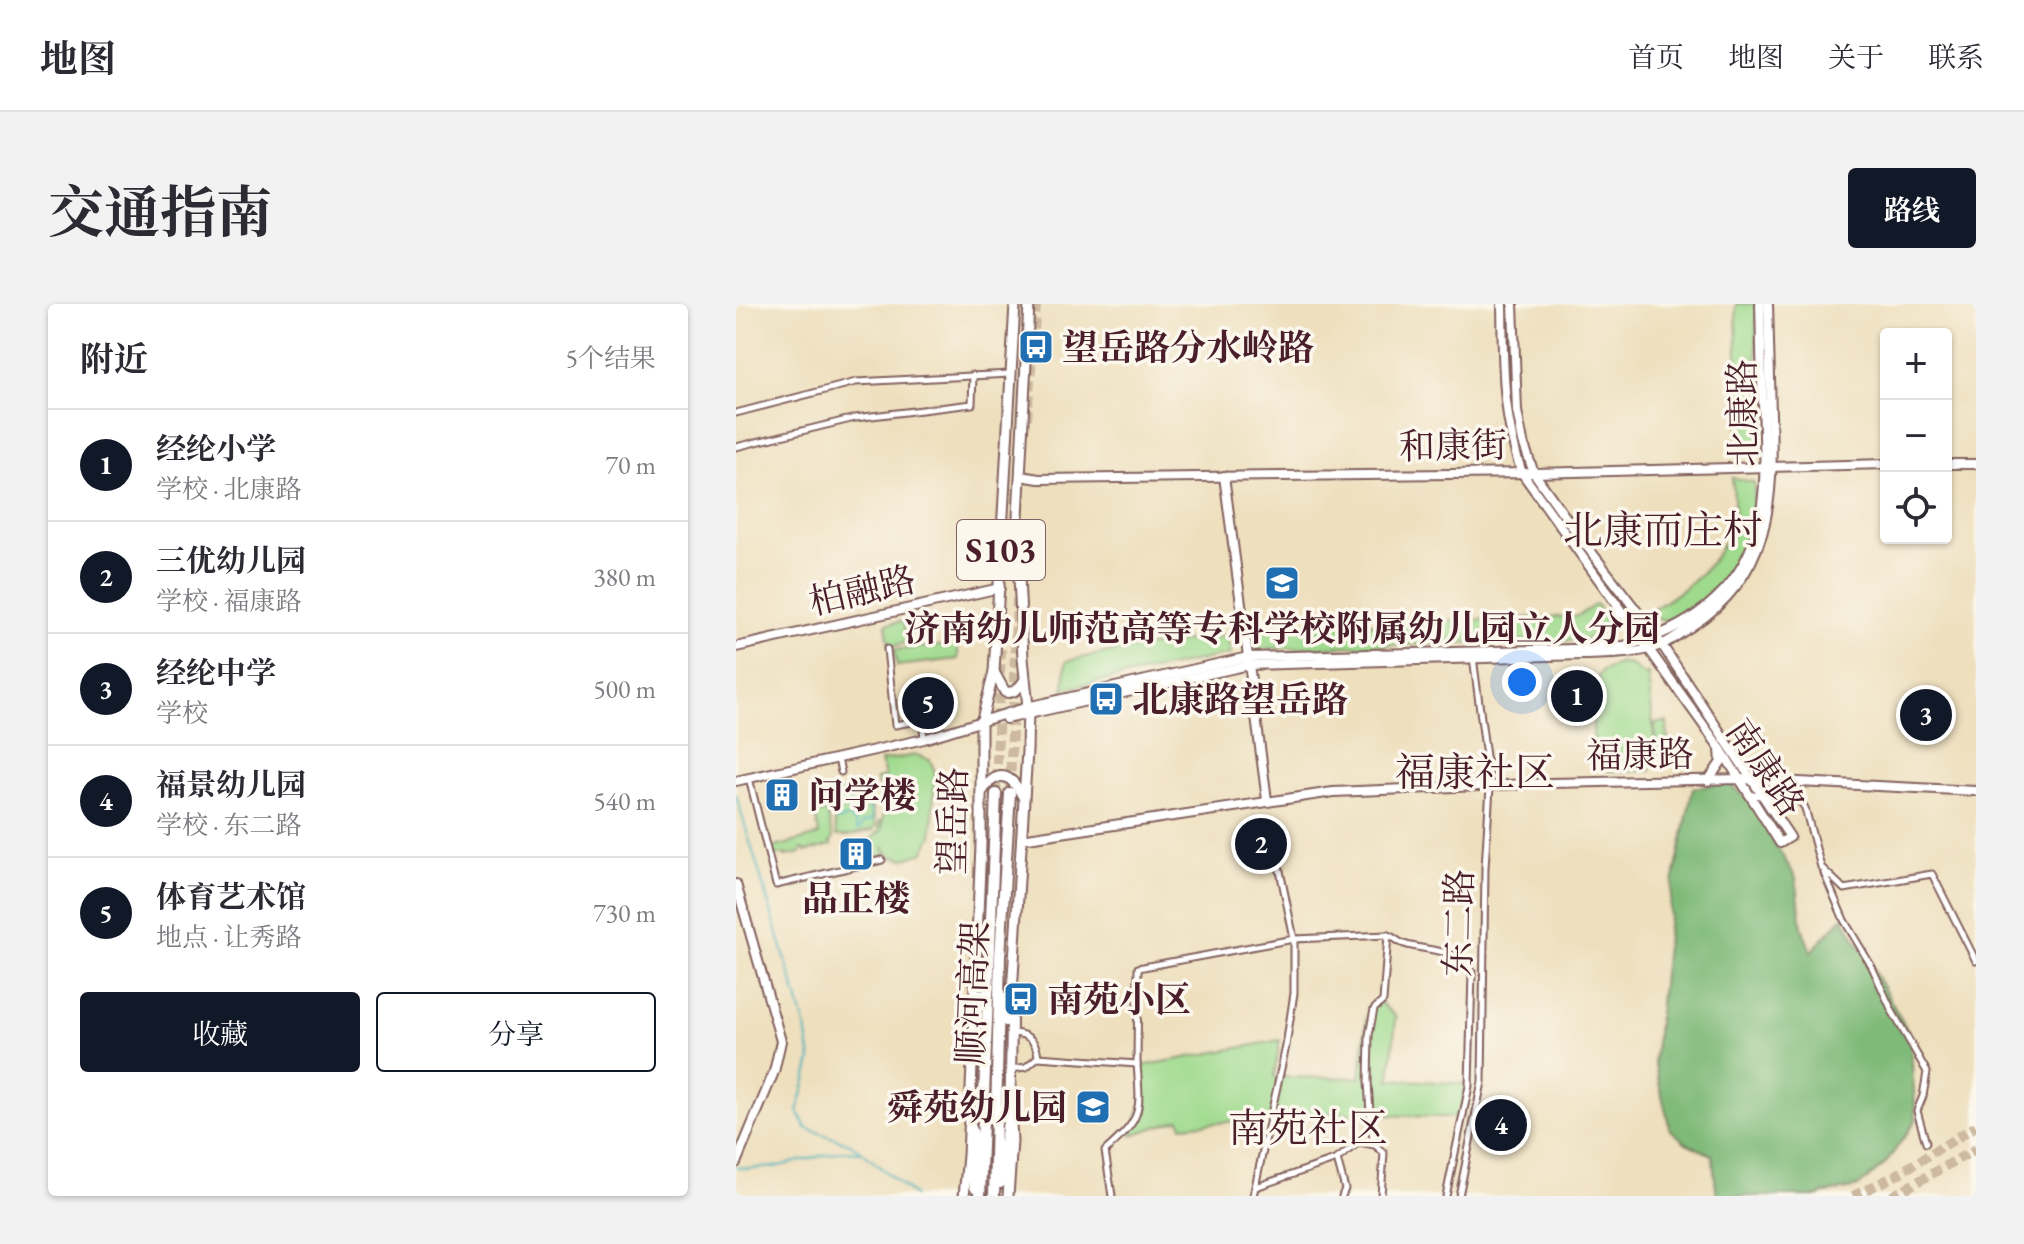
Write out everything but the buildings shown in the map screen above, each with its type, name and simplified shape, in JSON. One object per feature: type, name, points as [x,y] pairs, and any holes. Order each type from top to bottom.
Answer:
[{"type":"highway","name":"顺河高架","points":[[994,1196],[1000,957],[1010,793]]},
{"type":"highway","name":"顺河高架","points":[[979,1196],[996,794]]},
{"type":"highway","points":[[974,1024],[979,1010],[982,978],[988,972]]},
{"type":"highway","points":[[999,1045],[1003,1040],[1008,997],[1012,993]]},
{"type":"highway","points":[[994,1196],[1002,1169],[1010,1105]]},
{"type":"highway","points":[[969,1122],[973,1134],[975,1185],[979,1196]]},
{"type":"main road","name":"望岳路","points":[[964,1196],[974,1024],[981,723],[994,672],[1015,304]]},
{"type":"main road","name":"望岳路","points":[[1008,1196],[1012,1141],[1012,993],[1028,711],[1017,536],[1029,304]]},
{"type":"main road","points":[[994,672],[1005,692],[1018,689],[1024,681]]},
{"type":"main road","points":[[981,793],[992,779],[1001,776],[1016,783],[1025,800]]},
{"type":"street","name":"南康路","points":[[1502,304],[1507,413],[1512,445],[1522,473],[1648,644],[1753,795],[1780,843],[1790,837],[1754,780],[1656,636],[1534,473],[1523,442],[1517,411],[1513,304]]},
{"type":"street","name":"北康路","points":[[1473,654],[1632,653],[1708,607],[1724,592],[1753,543],[1769,468],[1760,304]]},
{"type":"street","name":"北康路","points":[[742,780],[1248,661],[1662,645],[1707,616],[1741,581],[1765,528],[1769,468],[1768,304]]},
{"type":"street","points":[[736,413],[856,382],[1010,374]]},
{"type":"street","points":[[736,447],[855,418],[972,404],[973,375]]},
{"type":"street","name":"和康街","points":[[1021,476],[1034,479],[1534,473],[1880,464]]},
{"type":"street","points":[[1952,464],[1976,464]]},
{"type":"street","points":[[1224,476],[1267,800]]},
{"type":"street","name":"柏融路","points":[[736,647],[1000,588]]},
{"type":"street","points":[[1580,649],[1612,637],[1618,620],[1617,603]]},
{"type":"street","points":[[887,649],[895,725],[922,720],[924,739]]},
{"type":"street","name":"东二路","points":[[1459,1196],[1482,1082],[1485,868],[1490,787],[1473,654]]},
{"type":"street","points":[[1708,781],[1721,762],[1720,748]]},
{"type":"street","points":[[838,759],[841,772]]},
{"type":"street","name":"福康路","points":[[1021,839],[1333,792],[1741,779],[1976,791]]},
{"type":"street","points":[[742,780],[776,885],[882,860]]},
{"type":"street","points":[[1753,795],[1801,802],[1805,808],[1821,867],[1844,920],[1927,1072],[1917,1111],[1926,1143]]},
{"type":"street","points":[[1253,1196],[1286,1046],[1294,993],[1294,939],[1278,861]]},
{"type":"street","points":[[1821,867],[1844,889],[1932,874],[1976,961]]},
{"type":"street","points":[[736,884],[781,1041],[774,1072],[738,1159]]},
{"type":"street","points":[[1375,1145],[1368,1082],[1369,1035],[1374,1009],[1383,1001],[1388,935]]},
{"type":"street","points":[[1112,1196],[1105,1151],[1133,1126],[1140,1100],[1137,1064],[1138,968],[1294,939],[1388,935],[1400,943],[1456,956],[1466,962],[1472,972],[1469,1086],[1446,1196]]},
{"type":"street","points":[[1013,1033],[1029,1037],[1037,1048],[1038,1057]]},
{"type":"street","points":[[1011,1069],[1026,1067],[1038,1057],[1137,1064]]},
{"type":"street","points":[[1256,1187],[1337,1159],[1359,1142],[1375,1145],[1384,1153],[1381,1196]]},
{"type":"street","points":[[1337,1159],[1345,1189],[1342,1196]]},
{"type":"green space","points":[[1736,304],[1756,304],[1758,454],[1739,453]]},
{"type":"green space","points":[[1732,478],[1754,482],[1750,538],[1738,563],[1716,590],[1689,612],[1663,620],[1653,617],[1647,613],[1690,583],[1723,544],[1734,510]]},
{"type":"green space","points":[[1596,604],[1606,619],[1604,625],[1596,636],[1583,639],[1255,649],[1253,628],[1577,616]]},
{"type":"green space","points":[[904,621],[906,643],[889,647],[886,624]]},
{"type":"green space","points":[[1227,635],[1231,654],[1064,689],[1066,661]]},
{"type":"green space","points":[[958,644],[958,659],[897,666],[894,650]]},
{"type":"green space","points":[[1621,663],[1631,665],[1643,675],[1648,674],[1655,745],[1655,723],[1667,722],[1668,745],[1650,748],[1651,771],[1608,771],[1594,761],[1592,686],[1602,671]]},
{"type":"green space","points":[[916,755],[930,760],[935,772],[932,836],[923,853],[904,859],[891,856],[883,846],[886,854],[875,857],[872,838],[879,832],[879,821],[882,821],[882,832],[885,785],[878,786],[877,779],[885,777],[881,761]]},
{"type":"green space","points":[[865,783],[876,826],[873,830],[837,836],[829,794]]},
{"type":"green space","points":[[1729,783],[1751,803],[1796,878],[1802,927],[1811,952],[1843,917],[1910,1035],[1916,1120],[1886,1163],[1858,1187],[1820,1196],[1717,1196],[1712,1155],[1686,1143],[1670,1129],[1654,1062],[1672,888],[1693,788]]},
{"type":"green space","points":[[827,811],[832,845],[774,856],[772,848],[819,835],[816,815]]},
{"type":"green space","points":[[1379,1001],[1396,1017],[1390,1079],[1465,1084],[1461,1118],[1330,1113],[1182,1126],[1180,1119],[1132,1135],[1143,1099],[1142,1066],[1280,1040],[1274,1077],[1360,1078],[1367,1015]]},
{"type":"waterway","points":[[736,795],[806,1028],[811,1060],[798,1111],[806,1128],[850,1144],[862,1152]]},
{"type":"waterway","points":[[845,799],[843,807],[835,808],[837,821],[847,817],[855,822],[857,830],[860,829],[862,823],[872,820],[871,810],[865,806],[851,815],[850,797]]},
{"type":"waterway","points":[[736,1167],[774,1167],[843,1151],[862,1152],[914,1196]]},
{"type":"tunnel","points":[[1027,419],[1036,304]]},
{"type":"tunnel","points":[[1010,787],[1017,599]]},
{"type":"tunnel","points":[[996,794],[1002,614]]},
{"type":"tunnel","points":[[1853,1196],[1893,1177],[1976,1126]]},
{"type":"tunnel","points":[[1892,1196],[1976,1149]]},
{"type":"place","name":"望岳路分水岭路","points":[[1036,347]]},
{"type":"place","name":"济南幼儿师范高等专科学校附属幼儿园立人分园","points":[[1282,583]]},
{"type":"place","name":"经纶小学","points":[[1577,696]]},
{"type":"place","name":"北康路望岳路","points":[[1106,699]]},
{"type":"place","name":"体育艺术馆","points":[[928,703]]},
{"type":"place","name":"经纶中学","points":[[1926,715]]},
{"type":"place","name":"问学楼","points":[[782,795]]},
{"type":"place","name":"三优幼儿园","points":[[1261,844]]},
{"type":"place","name":"品正楼","points":[[856,854]]},
{"type":"place","name":"南苑小区","points":[[1021,999]]},
{"type":"place","name":"舜苑幼儿园","points":[[1093,1107]]},
{"type":"place","name":"福景幼儿园","points":[[1501,1125]]},
{"type":"district","name":"北康而庄村","points":[[1663,530]]},
{"type":"district","name":"福康社区","points":[[1475,772]]},
{"type":"district","name":"南苑社区","points":[[1308,1128]]}]
